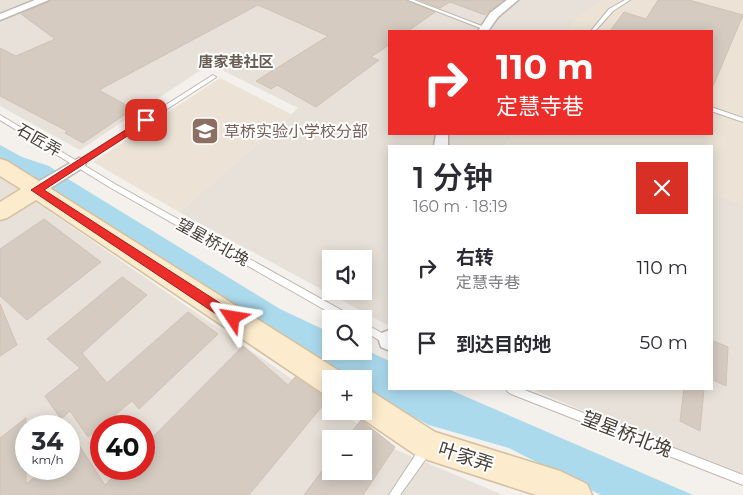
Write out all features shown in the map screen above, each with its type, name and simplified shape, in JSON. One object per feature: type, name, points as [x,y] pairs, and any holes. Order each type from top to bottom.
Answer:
[{"type":"street","points":[[0,17],[44,0]]},
{"type":"street","points":[[484,29],[494,15],[514,0]]},
{"type":"street","points":[[0,212],[79,163]]},
{"type":"street","points":[[0,166],[40,188],[322,376]]},
{"type":"street","name":"叶家弄","points":[[372,408],[428,445],[560,487],[576,495]]},
{"type":"lane","points":[[410,0],[484,29]]},
{"type":"lane","points":[[594,30],[611,10],[628,0]]},
{"type":"lane","points":[[79,163],[213,77]]},
{"type":"lane","points":[[713,110],[743,120]]},
{"type":"lane","name":"石匠弄","points":[[0,117],[79,163]]},
{"type":"lane","name":"望星桥北堍","points":[[79,163],[114,186],[333,310]]},
{"type":"lane","points":[[372,331],[388,340]]},
{"type":"lane","name":"望星桥北堍","points":[[513,390],[743,480]]},
{"type":"lane","points":[[394,495],[428,445]]},
{"type":"shaded area","points":[[0,0],[602,0],[581,15],[569,30],[388,30],[388,135],[511,135],[506,145],[388,145],[388,325],[372,317],[372,310],[360,310],[341,300],[372,300],[372,250],[322,250],[322,290],[179,212],[298,108],[210,64],[80,150],[0,106]]},
{"type":"shaded area","points":[[602,0],[743,0],[743,205],[713,194],[713,145],[506,145],[511,135],[713,135],[713,30],[569,30],[581,15]]},
{"type":"shaded area","name":"草桥实验小学校分部","points":[[220,78],[291,114],[179,212],[93,162]]},
{"type":"shaded area","points":[[0,170],[24,185],[0,201]]},
{"type":"shaded area","points":[[713,194],[743,205],[743,480],[534,390],[713,390]]},
{"type":"shaded area","points":[[33,200],[322,400],[322,420],[352,420],[366,430],[322,430],[322,480],[372,480],[372,434],[394,449],[503,495],[0,495],[0,220]]},
{"type":"water","points":[[0,145],[22,157],[49,166],[280,309],[322,329],[322,360],[372,360],[372,353],[388,361],[388,390],[450,390],[693,495],[601,495],[509,448],[429,425],[372,395],[372,370],[325,370],[0,161]]},
{"type":"building","points":[[51,0],[406,0],[435,12],[409,30],[388,30],[388,46],[371,57],[379,60],[316,107],[277,85],[271,89],[256,81],[328,36],[258,5],[99,90],[133,109],[83,143],[65,133],[67,131],[0,96],[0,48],[16,56],[55,39],[21,14]]},
{"type":"building","points":[[419,0],[504,0],[485,15],[450,2],[440,8]]},
{"type":"building","points":[[658,0],[689,0],[743,15],[713,86],[713,30],[611,30],[624,12],[646,19]]},
{"type":"building","points":[[44,219],[101,262],[27,320],[0,296],[0,249]]},
{"type":"building","points":[[122,277],[147,295],[82,353],[107,383],[188,312],[218,334],[139,409],[132,401],[115,415],[90,415],[90,435],[88,437],[80,425],[80,415],[73,415],[70,411],[66,415],[58,415],[45,396],[80,368],[47,339]]},
{"type":"building","points":[[0,304],[17,345],[0,356]]},
{"type":"building","points":[[713,341],[728,347],[726,386],[713,380]]},
{"type":"building","points":[[243,346],[288,385],[295,377],[322,395],[322,406],[249,495],[0,495],[0,438],[15,426],[15,480],[26,480],[26,484],[31,480],[80,480],[80,447],[90,462],[90,480],[102,480],[105,485],[110,480],[155,480],[155,435]]},
{"type":"building","points":[[684,390],[704,390],[700,431],[680,421]]},
{"type":"building","points":[[361,420],[395,447],[363,495],[304,495],[322,471],[322,480],[372,480],[372,430],[353,430]]},
{"type":"place","name":"草桥实验小学校分部","points":[[205,131]]},
{"type":"district","name":"唐家巷社区","points":[[236,61]]},
{"type":"route","points":[[146,120],[36,190],[233,318]]}]
